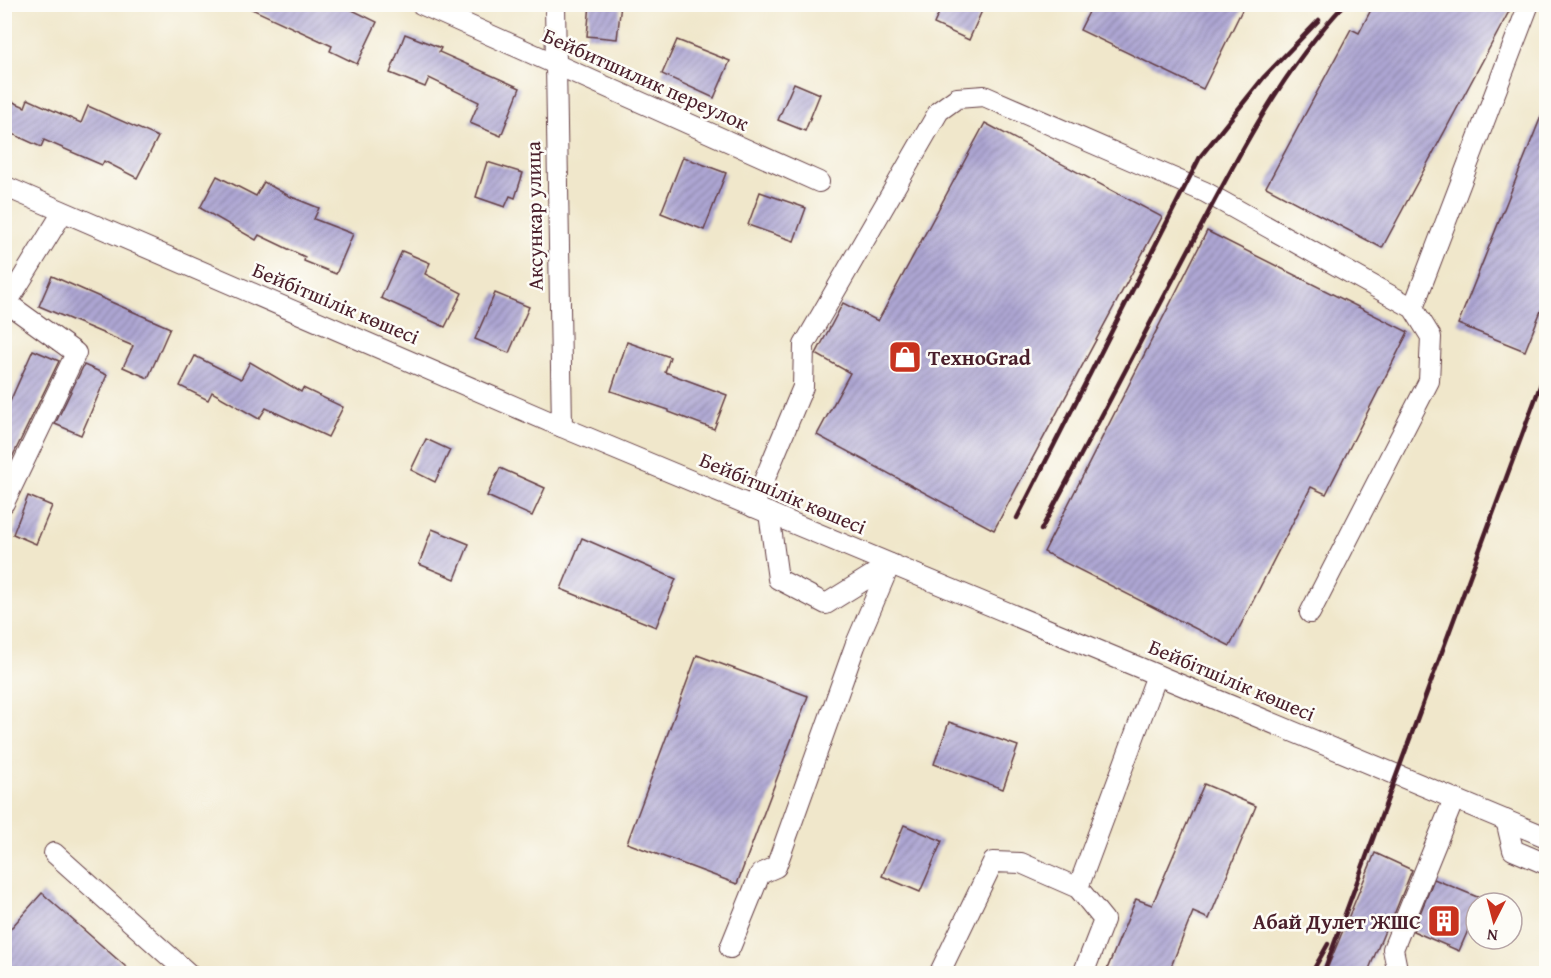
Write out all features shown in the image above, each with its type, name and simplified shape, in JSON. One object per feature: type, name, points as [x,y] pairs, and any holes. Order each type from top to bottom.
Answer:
[{"type":"street","name":"Бейбитшилик переулок","points":[[421,4],[819,182]]},
{"type":"street","name":"Аксункар улица","points":[[555,4],[562,427]]},
{"type":"street","points":[[1413,308],[1529,4]]},
{"type":"street","points":[[890,564],[826,604],[778,579],[761,510],[803,387],[804,345],[939,111],[957,98],[984,96],[1204,192],[1413,308],[1431,336],[1429,381],[1310,613]]},
{"type":"street","name":"Бейбітшілік көшесі","points":[[4,186],[562,427],[1546,837]]},
{"type":"street","points":[[4,502],[76,353],[7,303],[63,212]]},
{"type":"street","points":[[730,948],[760,874],[776,867],[855,646],[890,564]]},
{"type":"street","points":[[1078,888],[1157,675]]},
{"type":"street","points":[[1398,974],[1393,949],[1454,799]]},
{"type":"street","points":[[1506,820],[1513,850],[1546,864]]},
{"type":"street","points":[[54,853],[189,974]]},
{"type":"street","points":[[939,974],[993,862],[1022,863],[1078,888],[1104,920],[1083,974]]},
{"type":"building","points":[[241,4],[340,4],[377,22],[357,64],[330,51],[332,46]]},
{"type":"building","points":[[590,4],[621,4],[617,39],[587,36]]},
{"type":"building","points":[[943,4],[985,4],[969,40],[934,24]]},
{"type":"building","points":[[1093,4],[1245,4],[1203,89],[1080,30]]},
{"type":"building","points":[[1374,4],[1513,4],[1382,248],[1266,187],[1351,29],[1359,33]]},
{"type":"building","points":[[405,34],[441,48],[439,52],[520,88],[501,136],[470,123],[479,102],[429,78],[425,87],[390,73]]},
{"type":"building","points":[[677,40],[730,61],[714,98],[662,74]]},
{"type":"building","points":[[794,83],[820,94],[805,131],[778,120]]},
{"type":"building","points":[[4,98],[25,107],[28,99],[81,123],[88,106],[158,137],[137,178],[104,161],[102,165],[44,140],[41,147],[4,130]]},
{"type":"building","points":[[1546,104],[1546,298],[1525,351],[1458,324]]},
{"type":"building","points":[[985,123],[1162,217],[994,530],[817,435],[850,373],[816,354],[843,303],[878,321]]},
{"type":"building","points":[[683,157],[726,173],[704,230],[661,213]]},
{"type":"building","points":[[487,162],[523,173],[515,198],[510,196],[505,207],[476,197]]},
{"type":"building","points":[[217,176],[256,196],[264,182],[289,196],[319,208],[314,219],[353,234],[336,274],[304,261],[305,257],[259,235],[256,240],[200,208]]},
{"type":"building","points":[[760,192],[806,208],[794,241],[748,225]]},
{"type":"building","points":[[1207,231],[1408,332],[1326,494],[1311,487],[1230,646],[1044,552]]},
{"type":"building","points":[[402,251],[430,263],[425,274],[462,293],[445,327],[381,298]]},
{"type":"building","points":[[52,276],[170,328],[148,378],[123,367],[133,346],[39,306]]},
{"type":"building","points":[[495,293],[529,307],[509,353],[475,339]]},
{"type":"building","points":[[627,342],[670,357],[665,372],[727,395],[714,429],[669,412],[669,410],[611,391]]},
{"type":"building","points":[[33,350],[59,361],[4,474],[4,415]]},
{"type":"building","points":[[195,356],[241,379],[250,362],[301,392],[303,388],[343,407],[328,437],[266,408],[259,419],[212,392],[208,400],[180,386]]},
{"type":"building","points":[[84,365],[107,375],[81,435],[55,424]]},
{"type":"building","points":[[426,439],[450,450],[435,482],[411,470]]},
{"type":"building","points":[[500,468],[545,488],[532,516],[487,496]]},
{"type":"building","points":[[28,496],[52,506],[36,544],[13,534]]},
{"type":"building","points":[[432,529],[469,544],[455,579],[419,564]]},
{"type":"building","points":[[582,538],[676,579],[656,627],[561,589]]},
{"type":"building","points":[[697,655],[808,696],[737,884],[627,843]]},
{"type":"building","points":[[949,722],[1018,746],[1003,789],[934,764]]},
{"type":"building","points":[[1204,784],[1256,806],[1209,919],[1193,912],[1168,974],[1105,974],[1136,899],[1152,905]]},
{"type":"building","points":[[904,825],[942,841],[920,892],[882,876]]},
{"type":"building","points":[[1375,853],[1412,870],[1391,922],[1389,921],[1367,974],[1325,974]]},
{"type":"building","name":"Абай Дулет ЖШС","points":[[1434,879],[1464,892],[1464,940],[1459,951],[1413,931]]},
{"type":"building","points":[[42,893],[134,974],[4,974],[4,936]]},
{"type":"railway","points":[[1041,530],[1258,123],[1298,61],[1345,4]]},
{"type":"railway","points":[[1017,518],[1200,157],[1264,77],[1319,20]]},
{"type":"railway","points":[[1323,974],[1546,370]]},
{"type":"railway","points":[[1311,974],[1328,944]]},
{"type":"place","name":"ТехноGrad","points":[[905,357]]},
{"type":"place","name":"Абай Дулет ЖШС","points":[[1444,921]]}]
